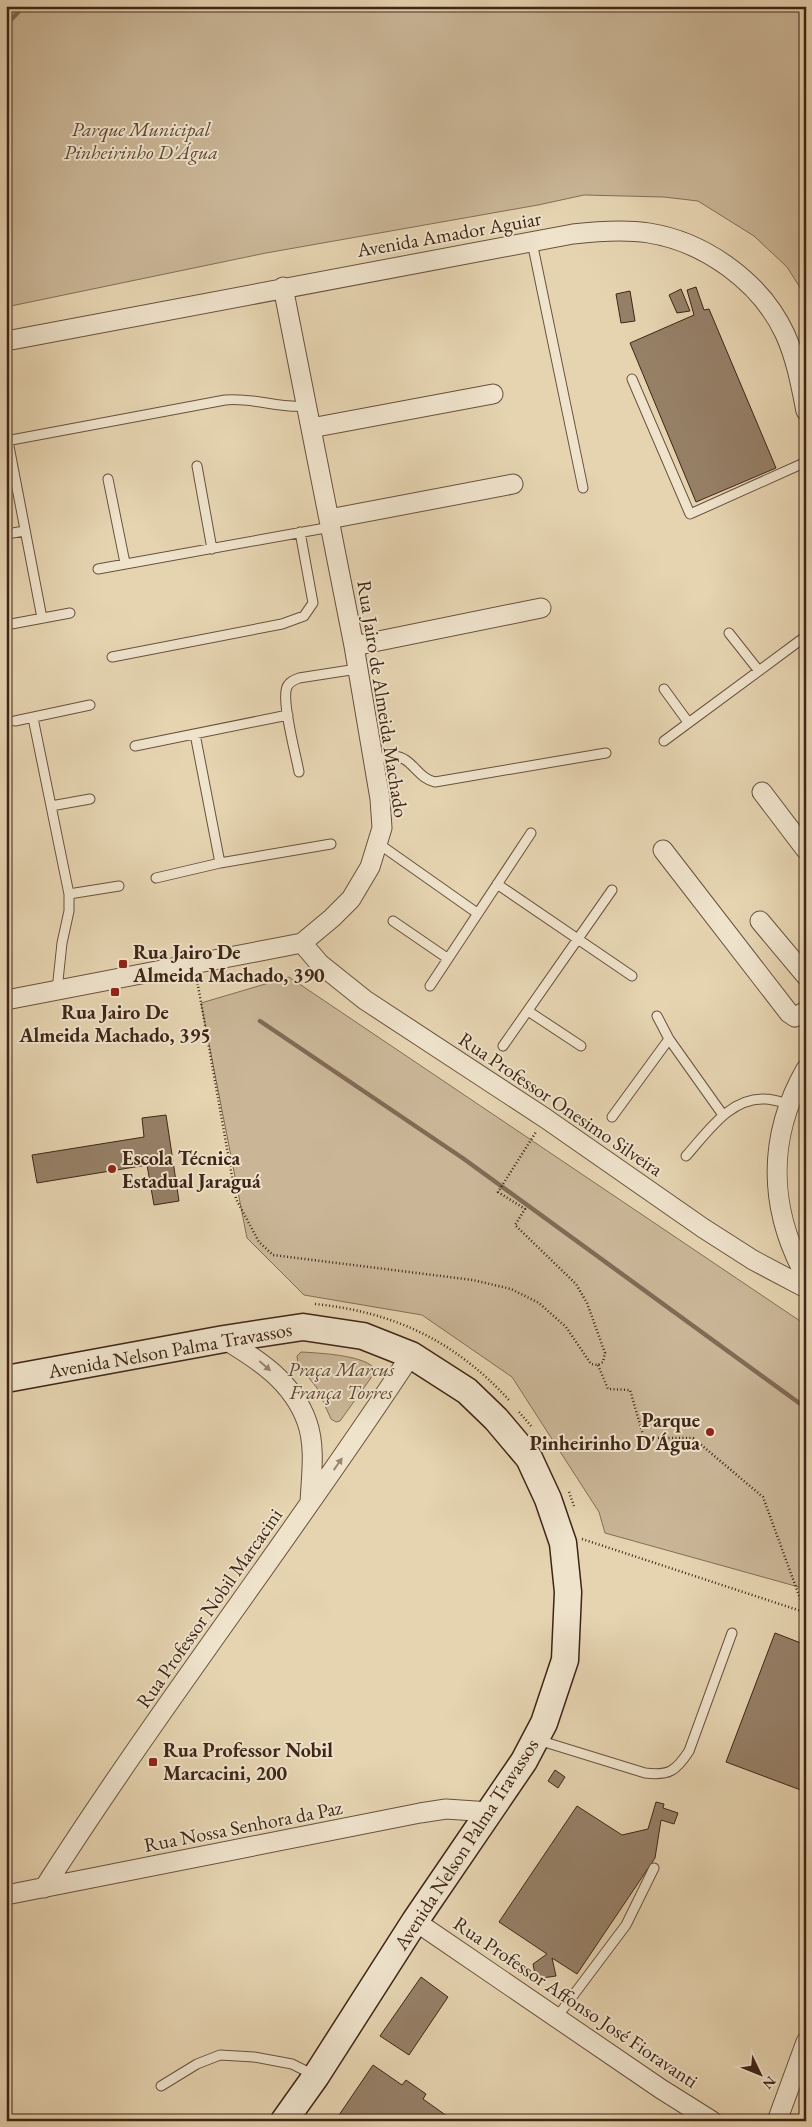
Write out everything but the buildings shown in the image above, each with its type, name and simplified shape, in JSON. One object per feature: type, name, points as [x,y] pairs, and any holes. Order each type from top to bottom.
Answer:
[{"type":"street","name":"Avenida Amador Aguiar","points":[[6,341],[283,287],[573,234],[611,230],[649,233],[676,240],[706,253],[748,283],[772,312],[785,334],[797,370],[806,411]]},
{"type":"street","name":"Rua Jairo de Almeida Machado","points":[[6,1000],[302,943],[351,899],[370,867],[379,844],[382,828],[374,760],[354,646],[283,287]]},
{"type":"street","points":[[311,428],[493,394]]},
{"type":"street","points":[[330,523],[513,484]]},
{"type":"street","points":[[354,646],[541,608]]},
{"type":"street","points":[[762,792],[806,850]]},
{"type":"street","points":[[663,850],[788,1013],[795,1017],[806,1011]]},
{"type":"street","points":[[760,921],[806,976]]},
{"type":"street","name":"Rua Professor Onesimo Silveira","points":[[302,943],[320,964],[365,1000],[545,1118],[703,1228],[753,1260],[806,1288]]},
{"type":"street","points":[[806,1069],[788,1104],[777,1153],[782,1221],[792,1251],[806,1277]]},
{"type":"street","name":"Avenida Nelson Palma Travassos","points":[[6,1379],[224,1339],[303,1328],[363,1336],[411,1355],[467,1391],[514,1438],[529,1458],[548,1499],[563,1543],[568,1592],[565,1660],[544,1723],[524,1761],[415,1921],[316,2076],[284,2121]]},
{"type":"street","points":[[224,1339],[262,1362],[280,1380],[299,1407],[307,1423],[310,1439],[312,1463],[310,1503]]},
{"type":"street","name":"Rua Professor Nobil Marcacini","points":[[44,1888],[96,1807],[310,1503],[411,1355]]},
{"type":"street","name":"Rua Nossa Senhora da Paz","points":[[6,1895],[420,1813],[446,1810],[490,1812]]},
{"type":"street","name":"Rua Professor Affonso José Fioravanti","points":[[415,1921],[712,2121]]},
{"type":"street","points":[[778,2121],[806,2042]]},
{"type":"lane","points":[[532,242],[583,488]]},
{"type":"lane","points":[[632,378],[690,514],[806,462]]},
{"type":"lane","points":[[42,618],[7,441],[241,398],[295,407],[307,406]]},
{"type":"lane","points":[[197,466],[212,549]]},
{"type":"lane","points":[[108,478],[125,563]]},
{"type":"lane","points":[[98,569],[300,532],[330,523]]},
{"type":"lane","points":[[6,534],[25,531]]},
{"type":"lane","points":[[112,657],[282,624],[304,616],[313,603],[300,532]]},
{"type":"lane","points":[[6,624],[70,613]]},
{"type":"lane","points":[[729,633],[759,671]]},
{"type":"lane","points":[[664,740],[806,636]]},
{"type":"lane","points":[[299,772],[286,698],[290,682],[314,674],[357,669]]},
{"type":"lane","points":[[664,688],[688,722]]},
{"type":"lane","points":[[15,721],[90,705]]},
{"type":"lane","points":[[134,746],[288,715]]},
{"type":"lane","points":[[33,718],[69,894],[70,911],[62,943],[57,991]]},
{"type":"lane","points":[[195,734],[220,864]]},
{"type":"lane","points":[[374,760],[393,756],[406,760],[426,781],[435,782],[473,778],[606,754]]},
{"type":"lane","points":[[51,806],[90,799]]},
{"type":"lane","points":[[430,986],[532,833]]},
{"type":"lane","points":[[156,878],[220,864],[331,844]]},
{"type":"lane","points":[[379,844],[477,913]]},
{"type":"lane","points":[[497,884],[632,976]]},
{"type":"lane","points":[[69,894],[119,886]]},
{"type":"lane","points":[[502,1046],[612,890]]},
{"type":"lane","points":[[393,921],[447,958]]},
{"type":"lane","points":[[528,1011],[581,1046]]},
{"type":"lane","points":[[657,1016],[669,1039],[723,1115]]},
{"type":"lane","points":[[612,1117],[669,1039]]},
{"type":"lane","points":[[686,1156],[723,1115],[755,1099],[767,1099],[788,1104]]},
{"type":"lane","points":[[535,1739],[645,1773],[663,1775],[679,1766],[689,1751],[732,1633]]},
{"type":"lane","points":[[557,2017],[626,1924],[654,1868]]},
{"type":"lane","points":[[161,2086],[197,2064],[220,2055],[254,2057],[292,2064],[316,2076]]},
{"type":"path","points":[[194,965],[236,1199],[260,1242],[273,1256],[473,1280],[511,1289],[539,1303],[566,1327],[591,1364],[598,1365],[603,1362],[605,1353],[587,1303],[580,1290],[515,1225],[524,1209],[498,1192],[545,1118]]},
{"type":"path","points":[[598,1365],[608,1389],[630,1390],[644,1438],[693,1438],[763,1496],[805,1613]]},
{"type":"path","points":[[563,1543],[585,1538],[805,1613]]},
{"type":"green space","name":"Parque Municipal Pinheirinho D'Água","points":[[6,6],[806,6],[806,297],[787,267],[754,236],[698,201],[664,197],[584,195],[538,205],[266,253],[6,307]]},
{"type":"green space","name":"Parque Pinheirinho D'Água","points":[[289,977],[806,1325],[806,1589],[605,1533],[599,1512],[512,1377],[422,1315],[304,1295],[247,1238],[201,1003]]},
{"type":"green space","name":"Praça Marcus França Torres","points":[[301,1352],[350,1357],[373,1367],[373,1375],[340,1421],[336,1422],[331,1419],[317,1388],[298,1364],[297,1356]]},
{"type":"waterway","points":[[6,25],[24,6]]},
{"type":"waterway","points":[[260,1021],[464,1159],[806,1408]]},
{"type":"place","name":"Rua Jairo De Almeida Machado, 390","points":[[123,964]]},
{"type":"place","name":"Rua Jairo De Almeida Machado, 395","points":[[115,992]]},
{"type":"place","name":"Escola Técnica Estadual Jaraguá","points":[[112,1169]]},
{"type":"place","name":"Parque Pinheirinho D'Água","points":[[710,1432]]},
{"type":"place","name":"Rua Professor Nobil Marcacini, 200","points":[[153,1762]]}]
